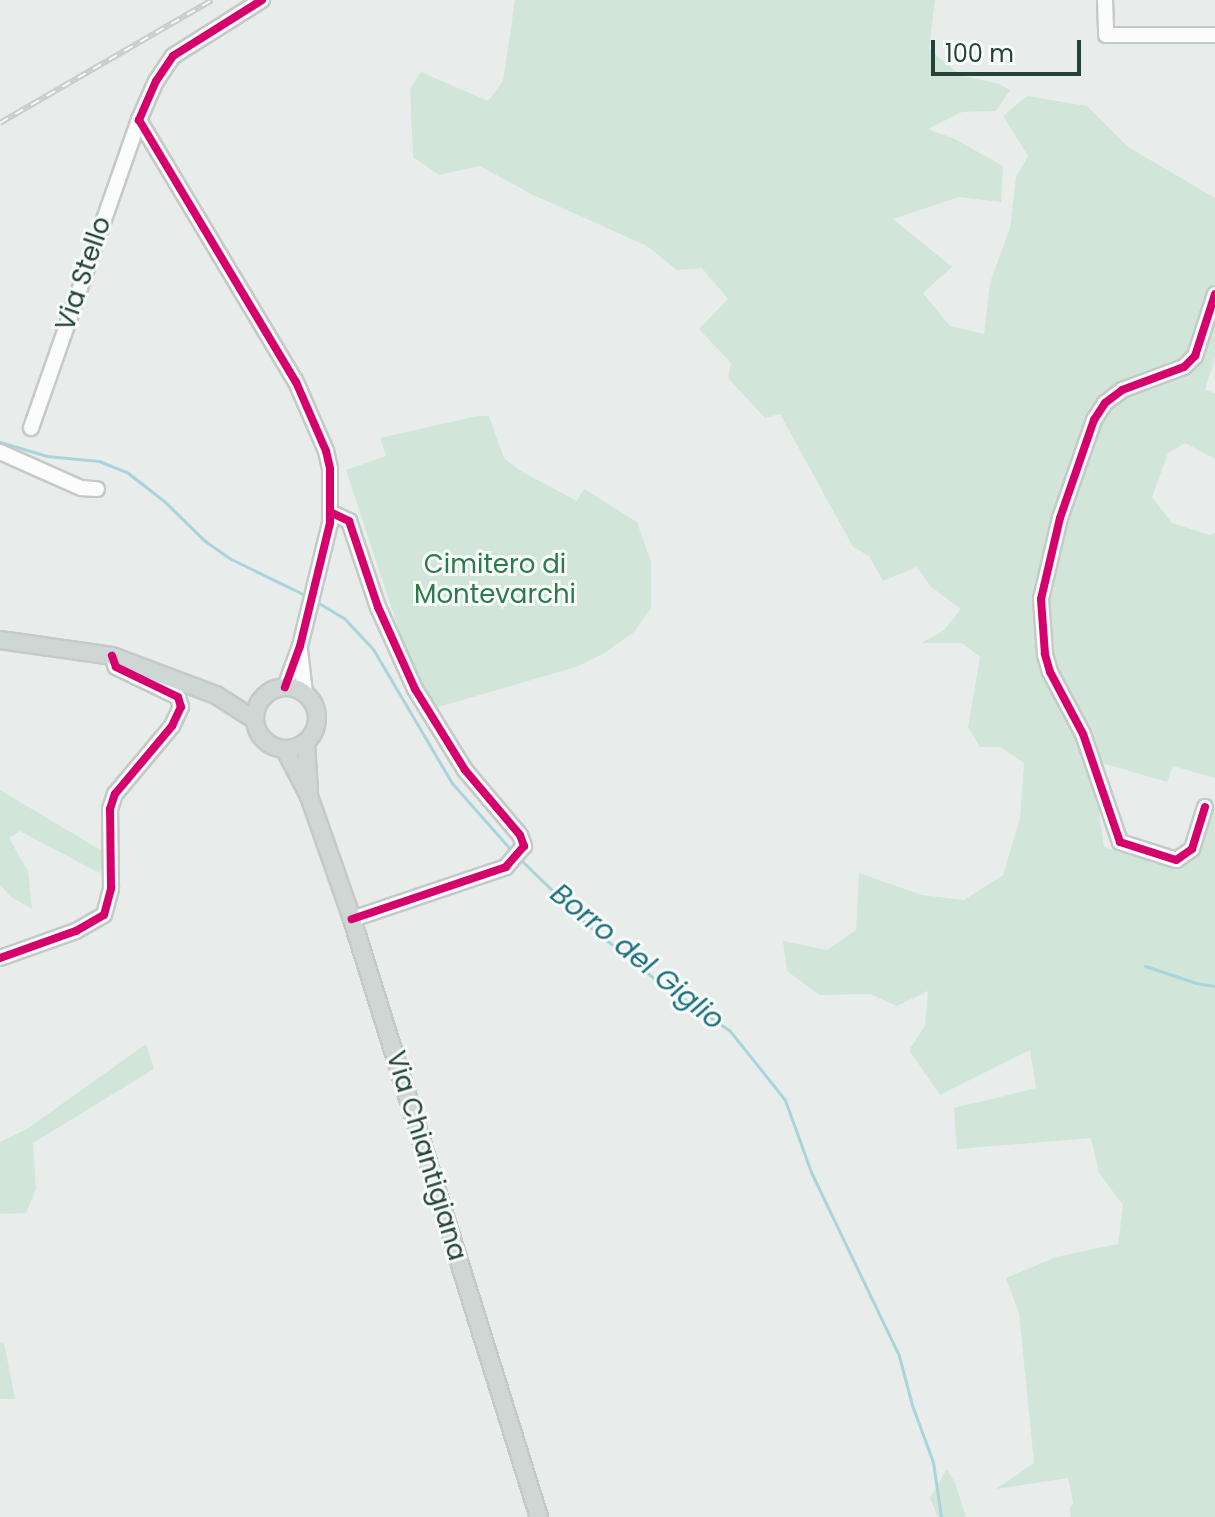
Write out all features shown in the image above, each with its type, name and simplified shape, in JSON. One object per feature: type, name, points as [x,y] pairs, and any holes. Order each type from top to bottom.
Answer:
[{"type":"main road","name":"Via Chiantigiana","points":[[0,640],[112,656],[216,695],[255,720],[268,744],[285,750],[309,796],[352,919],[539,1517]]},
{"type":"main road","name":"Via Chiantigiana","points":[[216,695],[263,697],[285,687]]},
{"type":"main road","points":[[285,687],[305,693]]},
{"type":"main road","name":"Via Chiantigiana","points":[[305,693],[312,700],[317,718],[306,743],[309,796]]},
{"type":"main road","points":[[255,720],[263,697]]},
{"type":"main road","points":[[285,750],[306,743]]},
{"type":"street","name":"Via Stello","points":[[31,428],[139,120],[156,81],[173,56],[262,0]]},
{"type":"street","points":[[1105,0],[1106,35],[1215,35]]},
{"type":"street","points":[[139,120],[296,382],[318,428],[330,469],[332,513],[309,615],[285,687]]},
{"type":"street","points":[[1205,807],[1192,849],[1176,860],[1120,842],[1098,771],[1045,654],[1041,599],[1060,518],[1094,420],[1105,403],[1122,390],[1184,367],[1195,356],[1215,294]]},
{"type":"street","points":[[0,452],[81,488],[97,489]]},
{"type":"street","points":[[332,513],[349,521],[378,607],[415,689],[465,770],[521,842],[506,867],[352,919]]},
{"type":"street","points":[[300,646],[305,693]]},
{"type":"street","points":[[0,958],[76,931],[104,915],[111,888],[110,809],[115,794],[172,726],[181,707],[178,697],[116,667],[112,656]]},
{"type":"green space","points":[[515,0],[935,0],[929,49],[960,75],[999,84],[1010,90],[996,111],[962,112],[928,129],[955,139],[1003,166],[1001,202],[959,197],[893,219],[952,267],[923,293],[950,326],[984,334],[990,283],[1010,228],[1016,177],[1028,156],[1003,116],[1027,96],[1087,106],[1128,147],[1215,198],[1215,358],[1205,390],[1215,393],[1215,459],[1185,443],[1168,453],[1152,497],[1172,523],[1210,535],[1215,533],[1215,778],[1173,766],[1167,782],[1102,763],[1092,731],[1078,732],[1100,785],[1098,805],[1104,847],[1177,869],[1199,855],[1215,805],[1215,1517],[1071,1517],[1069,1510],[1073,1503],[1068,1478],[996,1489],[1034,1463],[1019,1313],[1006,1278],[1056,1257],[1118,1244],[1123,1205],[1099,1173],[1091,1138],[957,1149],[954,1108],[1036,1088],[1030,1050],[940,1095],[909,1050],[925,1026],[928,991],[897,1006],[870,994],[819,995],[787,971],[783,941],[827,950],[856,930],[859,873],[922,895],[964,900],[1003,875],[1020,819],[1024,763],[1000,747],[980,747],[968,727],[980,657],[962,643],[921,643],[943,631],[961,609],[931,587],[917,567],[883,581],[869,556],[853,547],[780,414],[765,418],[728,378],[731,363],[699,329],[728,299],[702,268],[677,270],[647,246],[531,194],[480,166],[439,175],[413,157],[410,89],[421,72],[488,101],[503,81]]},
{"type":"green space","name":"Cimitero di Montevarchi","points":[[489,416],[504,458],[519,470],[577,501],[584,489],[637,522],[651,562],[651,608],[634,632],[603,654],[576,667],[435,708],[413,673],[346,470],[386,456],[380,438]]},
{"type":"green space","points":[[0,790],[109,855],[99,873],[20,831],[9,838],[28,871],[32,909],[11,897],[0,885]]},
{"type":"green space","points":[[146,1044],[154,1069],[33,1143],[36,1189],[26,1213],[0,1214],[0,1142],[27,1129]]},
{"type":"green space","points":[[0,1342],[4,1343],[15,1399],[0,1399]]},
{"type":"green space","points":[[947,1469],[966,1517],[938,1517],[930,1498]]},
{"type":"waterway","name":"Borro del Giglio","points":[[0,442],[47,456],[99,461],[128,473],[164,501],[205,541],[231,559],[307,596]]},
{"type":"waterway","name":"Borro del Giglio","points":[[317,602],[344,618],[373,649],[452,783],[512,851]]},
{"type":"waterway","name":"Borro del Giglio","points":[[520,859],[589,926],[655,979],[730,1031],[785,1100],[811,1172],[899,1356],[912,1405],[933,1462],[941,1517]]},
{"type":"waterway","points":[[1145,966],[1215,986]]},
{"type":"railway","points":[[0,123],[212,0]]},
{"type":"cycle path","points":[[262,0],[173,56],[156,81],[139,120],[296,382],[326,451],[330,469],[330,523],[300,646],[285,687]]},
{"type":"cycle path","points":[[1205,807],[1192,849],[1176,860],[1120,842],[1083,734],[1050,672],[1045,654],[1041,599],[1060,518],[1094,420],[1105,403],[1122,390],[1184,367],[1195,356],[1215,294]]},
{"type":"cycle path","points":[[332,513],[349,521],[378,607],[415,689],[465,770],[520,835],[524,846],[506,867],[352,919]]},
{"type":"cycle path","points":[[0,958],[76,931],[104,915],[111,888],[110,809],[115,794],[172,726],[181,707],[178,697],[116,667],[112,656]]}]
